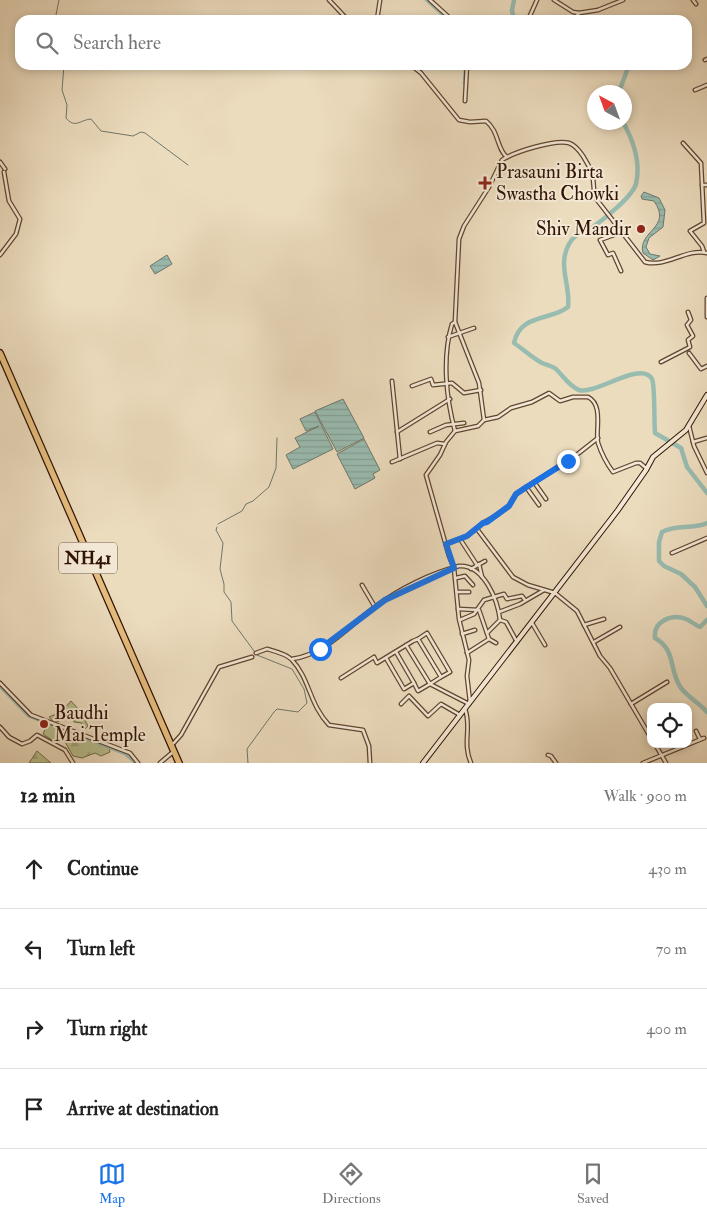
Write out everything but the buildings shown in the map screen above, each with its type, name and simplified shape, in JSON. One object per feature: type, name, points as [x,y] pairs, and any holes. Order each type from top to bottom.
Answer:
[{"type":"highway","name":"NH41","points":[[0,353],[108,604],[174,748],[178,763]]},
{"type":"main road","points":[[423,763],[555,593],[647,469],[653,457],[678,438],[689,426],[707,394]]},
{"type":"street","points":[[329,0],[343,15]]},
{"type":"street","points":[[378,15],[380,0]]},
{"type":"street","points":[[430,0],[446,15]]},
{"type":"street","points":[[530,15],[537,0]]},
{"type":"street","points":[[554,0],[579,13],[598,10],[623,0]]},
{"type":"street","points":[[693,0],[696,4]]},
{"type":"street","points":[[415,70],[450,107],[459,120],[470,122],[486,121],[490,124],[498,136],[502,152],[507,157]]},
{"type":"street","points":[[465,101],[466,70]]},
{"type":"street","points":[[695,90],[707,85]]},
{"type":"street","points":[[484,420],[481,390],[455,322],[458,249],[461,232],[488,187],[499,164],[507,157],[544,145],[569,143],[584,159],[592,174],[592,190],[597,200],[642,259],[650,263],[700,251],[706,252]]},
{"type":"street","points":[[683,143],[701,163],[704,223],[690,231],[706,252]]},
{"type":"street","points":[[0,162],[5,171],[9,201],[20,219],[16,234],[0,255]]},
{"type":"street","points":[[702,185],[707,185]]},
{"type":"street","points":[[622,232],[600,240],[608,255],[613,253],[622,271]]},
{"type":"street","points":[[707,298],[707,316]]},
{"type":"street","points":[[661,362],[690,348],[688,340],[693,336],[687,325],[691,320],[688,312]]},
{"type":"street","points":[[455,322],[452,324],[448,338],[446,371],[455,431]]},
{"type":"street","points":[[448,338],[474,328]]},
{"type":"street","points":[[689,353],[701,369],[707,366]]},
{"type":"street","points":[[412,386],[431,379],[433,385],[448,383],[458,386],[464,393],[481,390]]},
{"type":"street","points":[[392,381],[400,459]]},
{"type":"street","points":[[470,703],[467,676],[469,664],[458,608],[456,578],[426,475],[445,444],[455,431],[478,426],[484,420],[498,417],[511,408],[532,402],[549,393],[560,401],[588,397],[593,401],[599,419],[598,438],[613,472],[640,463],[647,469]]},
{"type":"street","points":[[397,432],[450,399]]},
{"type":"street","points":[[430,432],[464,422]]},
{"type":"street","points":[[689,426],[693,442],[706,466],[707,473]]},
{"type":"street","points":[[446,544],[460,539],[477,529],[509,506],[516,494],[573,457],[598,438]]},
{"type":"street","points":[[693,442],[707,438]]},
{"type":"street","points":[[392,462],[429,446],[445,444]]},
{"type":"street","points":[[534,482],[546,499]]},
{"type":"street","points":[[526,487],[539,505]]},
{"type":"street","points":[[477,529],[513,577],[555,593],[577,611],[647,731]]},
{"type":"street","points":[[672,552],[707,538]]},
{"type":"street","points":[[460,539],[478,564],[482,577],[496,598],[500,620]]},
{"type":"street","points":[[471,569],[485,561]]},
{"type":"street","points":[[292,660],[320,649],[375,607],[404,590],[454,568],[464,566],[482,577]]},
{"type":"street","points":[[456,578],[465,576],[473,585]]},
{"type":"street","points":[[362,585],[375,607]]},
{"type":"street","points":[[499,612],[544,590]]},
{"type":"street","points":[[458,592],[469,592]]},
{"type":"street","points":[[460,620],[474,614],[476,608],[484,600],[496,598],[504,594],[507,599],[522,596],[525,600]]},
{"type":"street","points":[[458,608],[476,608],[482,614],[489,640],[496,643]]},
{"type":"street","points":[[584,625],[604,618]]},
{"type":"street","points":[[486,632],[500,620]]},
{"type":"street","points":[[500,620],[506,622],[517,642]]},
{"type":"street","points":[[532,623],[545,645]]},
{"type":"street","points":[[594,642],[620,627]]},
{"type":"street","points":[[462,634],[475,630]]},
{"type":"street","points":[[341,678],[374,657],[377,663],[427,633],[450,672],[418,690],[396,652]]},
{"type":"street","points":[[418,638],[441,677]]},
{"type":"street","points":[[467,653],[489,640]]},
{"type":"street","points":[[406,646],[430,684],[470,703]]},
{"type":"street","points":[[256,653],[267,649],[292,660],[306,682],[316,709],[329,725],[363,730],[369,746],[369,762]]},
{"type":"street","points":[[160,763],[174,748],[219,667],[252,657]]},
{"type":"street","points":[[386,658],[404,689],[414,683]]},
{"type":"street","points":[[631,704],[667,682]]},
{"type":"street","points":[[0,683],[31,715],[130,753],[138,763]]},
{"type":"street","points":[[401,704],[408,696],[428,716],[441,704],[460,715]]},
{"type":"street","points":[[465,708],[467,714],[465,746],[471,763]]},
{"type":"street","points":[[0,727],[9,737],[22,744],[30,741],[37,735],[65,750],[73,763]]},
{"type":"street","points":[[692,742],[702,739],[696,730]]},
{"type":"street","points":[[658,748],[666,763]]},
{"type":"street","points":[[643,763],[675,748]]},
{"type":"street","points":[[548,755],[552,756],[556,763]]},
{"type":"green space","points":[[71,701],[80,711],[88,726],[85,729],[81,723],[74,722],[69,717],[54,723],[49,717],[61,712]]},
{"type":"green space","points":[[48,723],[109,747],[110,752],[101,756],[95,753],[82,758],[73,756],[65,742],[60,739],[53,741],[43,734]]},
{"type":"green space","points":[[37,751],[51,763],[29,763]]},
{"type":"water","points":[[644,192],[659,198],[665,210],[663,227],[649,238],[646,247],[650,254],[660,256],[653,260],[643,253],[643,246],[645,239],[657,224],[659,210],[654,201],[642,199],[641,196]]},
{"type":"water","points":[[167,255],[172,264],[155,274],[150,266]]},
{"type":"water","points":[[343,399],[364,438],[337,452],[315,411]]},
{"type":"water","points":[[315,412],[333,449],[293,469],[286,455],[300,447],[295,438],[319,426],[306,431],[300,419]]},
{"type":"water","points":[[364,439],[380,470],[373,474],[375,478],[355,489],[337,454]]},
{"type":"waterway","points":[[56,15],[59,0]]},
{"type":"waterway","points":[[426,0],[442,15]]},
{"type":"waterway","points":[[513,15],[514,0]]},
{"type":"waterway","points":[[64,70],[62,90],[67,105],[66,118],[69,121],[75,123],[91,119],[101,131],[133,136],[141,132],[145,133],[188,165]]},
{"type":"waterway","points":[[464,84],[465,70]]},
{"type":"waterway","points":[[622,85],[627,70]]},
{"type":"waterway","points":[[627,130],[637,160],[636,184],[624,201],[593,227],[571,240],[564,260],[568,307],[529,322],[517,333],[514,343],[538,361],[556,369],[570,384],[579,390],[596,388],[629,375],[646,374],[653,382],[655,433],[681,448],[687,467],[707,493]]},
{"type":"waterway","points":[[218,524],[242,511],[246,504],[253,501],[269,487],[276,468],[277,438]]},
{"type":"waterway","points":[[707,523],[679,527],[662,532],[659,542],[659,561],[664,566],[681,574],[695,587],[707,606]]},
{"type":"waterway","points":[[217,527],[216,530],[223,543],[220,569],[224,592],[231,602],[232,621],[257,655],[292,669],[304,689],[307,703],[298,712],[277,709],[274,712],[247,749],[248,763]]},
{"type":"waterway","points":[[707,620],[700,627],[680,617],[669,618],[660,623],[655,632],[655,638],[667,649],[681,688],[707,712]]},
{"type":"waterway","points":[[0,687],[28,716],[125,754],[135,763]]},
{"type":"place","name":"Prasauni Birta Swastha Chowki","points":[[485,183]]},
{"type":"place","name":"Shiv Mandir","points":[[641,229]]},
{"type":"place","name":"Baudhi Mai Temple","points":[[44,724]]},
{"type":"route","points":[[320,649],[385,600],[454,568],[446,544],[467,536],[509,506],[516,494],[568,461]]}]
